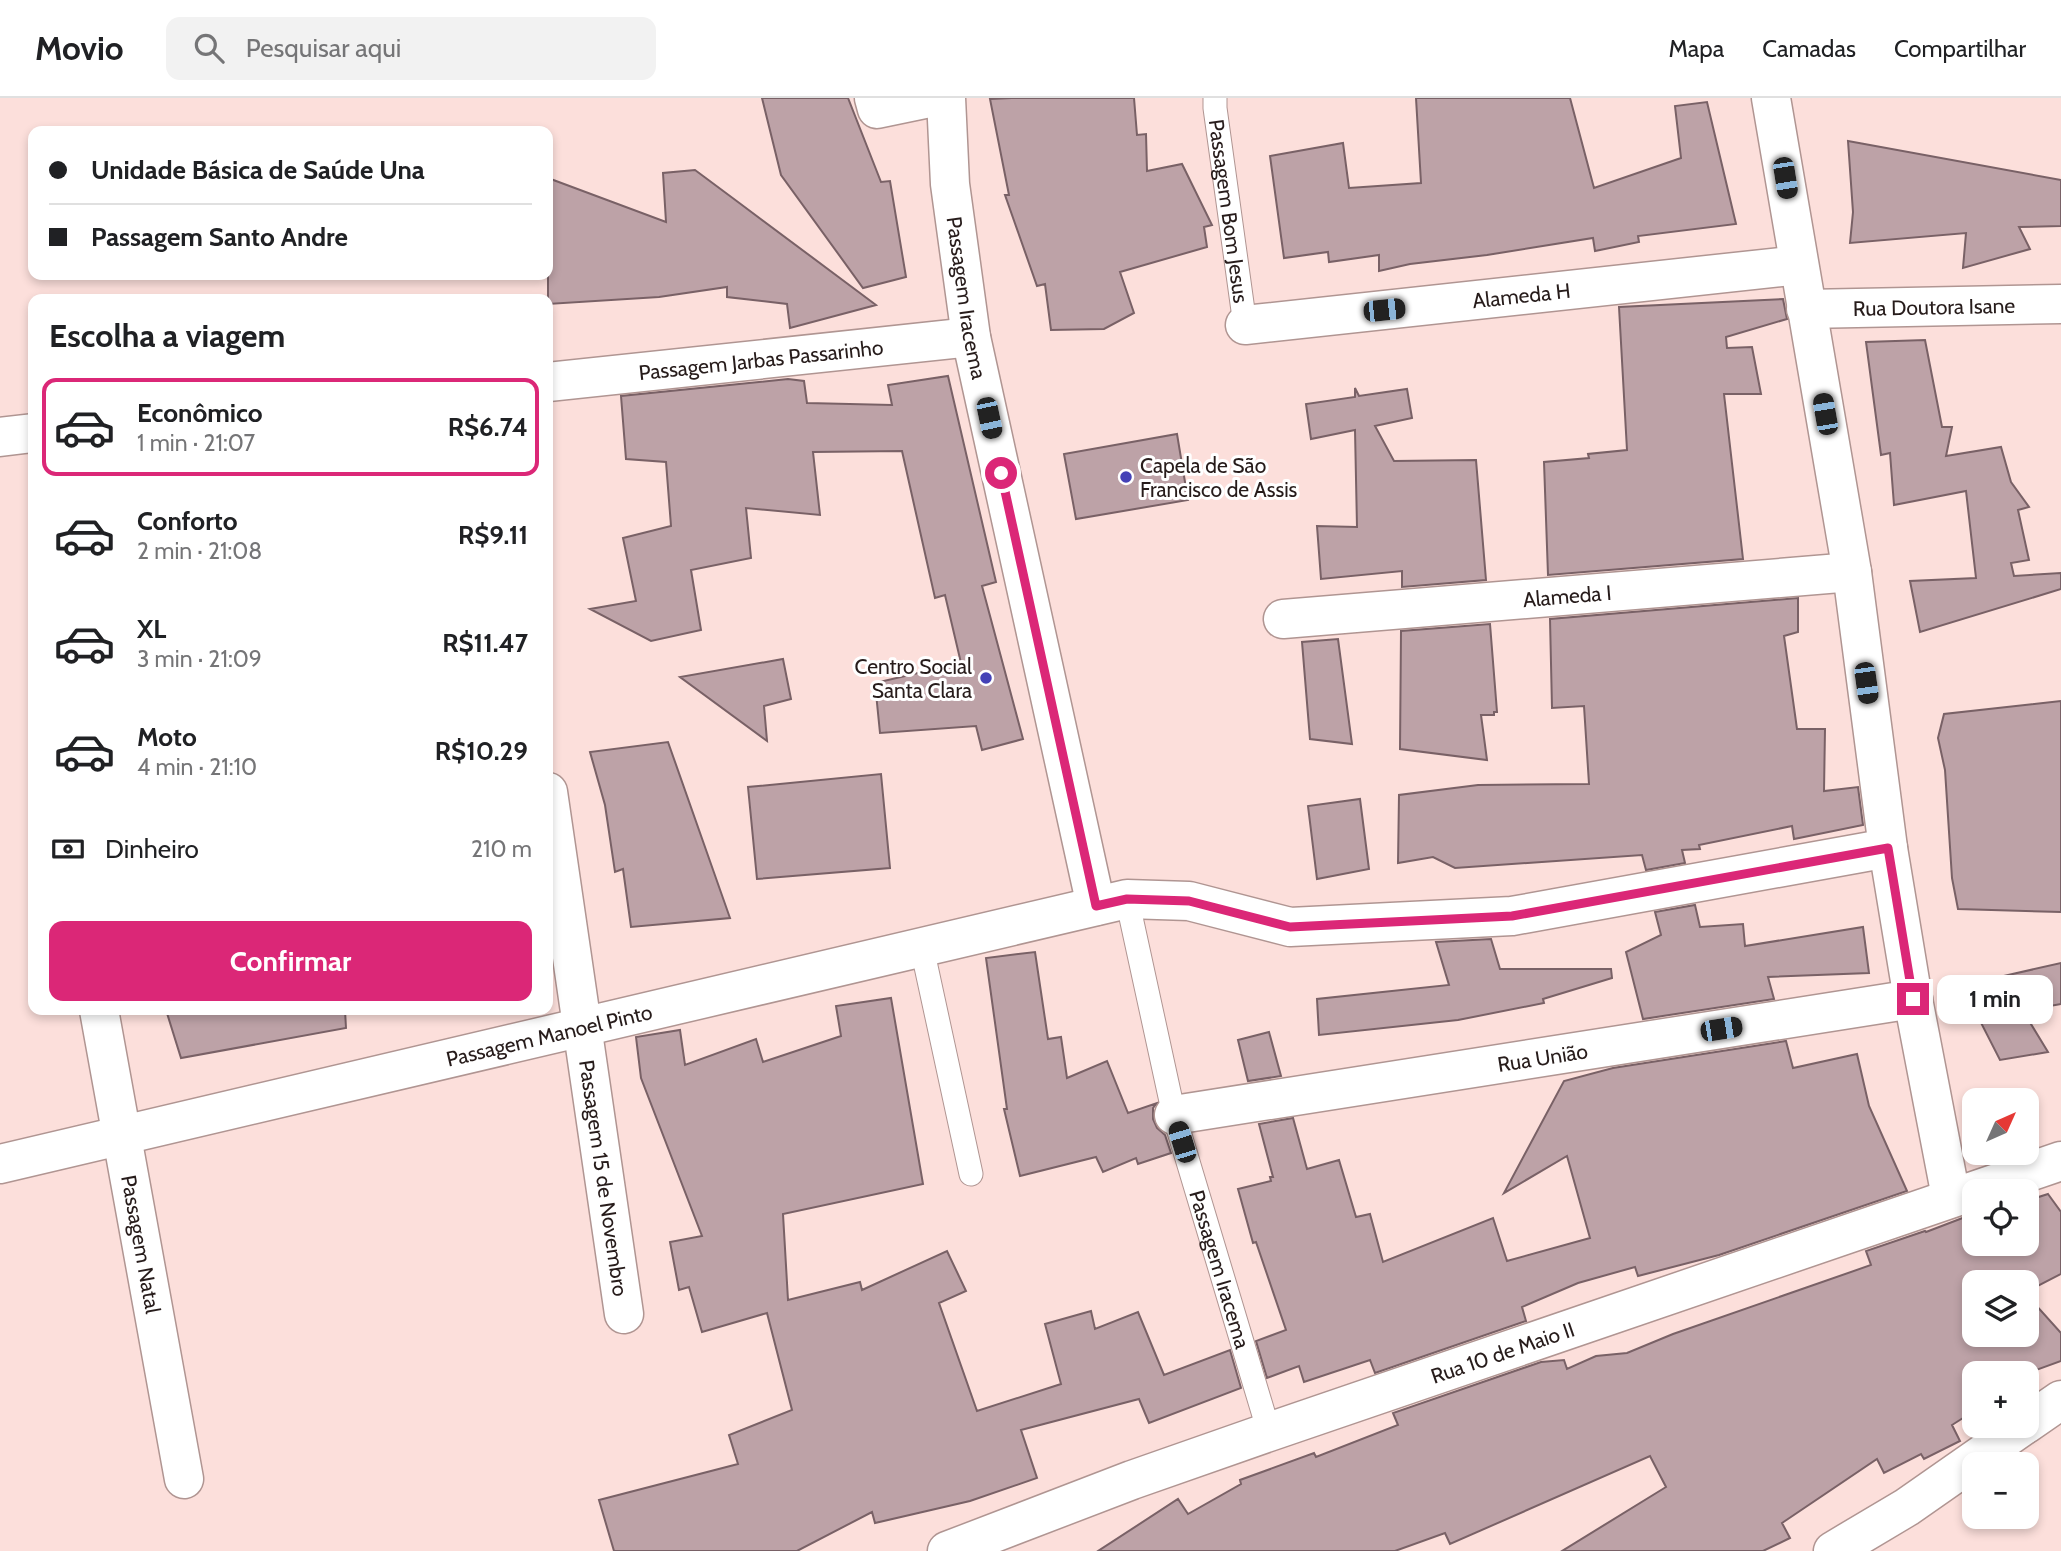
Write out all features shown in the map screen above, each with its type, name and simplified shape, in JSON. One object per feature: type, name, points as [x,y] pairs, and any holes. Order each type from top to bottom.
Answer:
[{"type":"street","points":[[876,104],[930,98]]},
{"type":"street","name":"Passagem Iracema","points":[[946,98],[950,184],[971,337],[1112,902]]},
{"type":"street","points":[[1772,98],[1852,572],[1888,848],[1913,999],[1951,1197]]},
{"type":"street","name":"Alameda H","points":[[1245,325],[1799,265]]},
{"type":"street","name":"Rua Doutora Isane","points":[[1806,309],[2061,304]]},
{"type":"street","name":"Passagem Jarbas Passarinho","points":[[553,381],[971,337]]},
{"type":"street","points":[[0,437],[28,434]]},
{"type":"street","name":"Alameda I","points":[[1283,619],[1852,572]]},
{"type":"street","name":"Passagem 15 de Novembro","points":[[553,827],[624,1314]]},
{"type":"street","name":"Passagem Manoel Pinto","points":[[0,1164],[1112,902],[1189,901],[1290,927],[1512,916],[1888,848]]},
{"type":"street","name":"Rua União","points":[[1174,1115],[1913,999]]},
{"type":"street","name":"Passagem Natal","points":[[100,1015],[184,1479]]},
{"type":"street","name":"Rua 10 de Maio II","points":[[947,1551],[1132,1480],[1269,1432],[2061,1161]]},
{"type":"street","points":[[2039,1415],[2061,1400]]},
{"type":"street","points":[[1833,1551],[1907,1507],[2006,1438]]},
{"type":"lane","name":"Passagem Bom Jesus","points":[[1216,98],[1215,108],[1245,325]]},
{"type":"lane","name":"Passagem Iracema","points":[[1112,902],[1269,1432]]},
{"type":"lane","points":[[922,948],[971,1174]]},
{"type":"building","points":[[762,98],[848,98],[881,182],[890,181],[906,277],[863,288],[781,175]]},
{"type":"building","points":[[1134,98],[1137,135],[1146,134],[1147,171],[1182,164],[1212,225],[1204,227],[1207,247],[1120,272],[1134,313],[1104,329],[1051,330],[1045,284],[1037,286],[1005,195],[1009,195],[990,99]]},
{"type":"building","points":[[1416,98],[1570,98],[1594,188],[1681,158],[1675,106],[1707,102],[1736,224],[1638,236],[1639,242],[1595,251],[1593,238],[1410,264],[1379,271],[1379,255],[1329,262],[1328,252],[1284,258],[1270,156],[1343,143],[1349,188],[1421,183]]},
{"type":"building","points":[[1848,141],[2061,180],[2061,226],[2019,227],[2030,249],[1963,268],[1966,233],[1850,243],[1853,212]]},
{"type":"building","points":[[695,170],[876,305],[790,328],[787,304],[727,297],[727,287],[659,297],[553,304],[553,294],[548,294],[548,280],[553,280],[553,180],[666,222],[663,173]]},
{"type":"building","points":[[1783,299],[1787,319],[1726,337],[1727,348],[1752,347],[1761,394],[1724,394],[1743,559],[1548,575],[1544,462],[1589,458],[1588,454],[1627,450],[1619,307]]},
{"type":"building","points":[[1925,340],[1942,427],[1952,427],[1946,456],[2001,447],[2011,482],[2029,507],[2018,510],[2029,560],[2011,563],[2014,576],[2061,573],[2061,589],[1920,632],[1910,581],[1976,578],[1966,491],[1894,505],[1890,453],[1881,455],[1866,342]]},
{"type":"building","points":[[948,376],[996,582],[982,586],[1023,739],[982,750],[976,726],[880,733],[875,683],[961,663],[945,595],[935,598],[902,451],[813,452],[820,515],[746,508],[751,558],[691,570],[701,630],[651,641],[590,609],[636,601],[623,538],[671,526],[666,462],[626,459],[621,396],[788,379],[804,381],[807,403],[892,405],[888,385]]},
{"type":"building","points":[[1355,388],[1359,396],[1407,389],[1412,418],[1375,426],[1394,461],[1476,460],[1486,580],[1402,587],[1402,571],[1321,579],[1317,526],[1357,527],[1355,430],[1311,439],[1306,404],[1355,397]]},
{"type":"building","name":"Capela de São Francisco de Assis","points":[[1177,434],[1188,500],[1076,519],[1064,454]]},
{"type":"building","points":[[1798,598],[1798,632],[1784,636],[1797,729],[1825,729],[1824,791],[1858,787],[1863,825],[1794,839],[1792,826],[1699,845],[1700,849],[1682,850],[1685,863],[1646,870],[1642,855],[1455,868],[1433,857],[1398,863],[1399,795],[1478,785],[1589,784],[1584,706],[1552,708],[1550,619]]},
{"type":"building","points":[[1490,624],[1497,712],[1494,712],[1494,715],[1481,715],[1487,760],[1400,749],[1401,631]]},
{"type":"building","points":[[1338,639],[1352,744],[1310,739],[1302,642]]},
{"type":"building","points":[[783,659],[791,699],[764,706],[767,741],[680,677]]},
{"type":"building","points":[[2061,701],[2061,912],[1958,909],[1952,878],[1945,770],[1938,738],[1944,714]]},
{"type":"building","points":[[668,742],[730,918],[631,927],[623,869],[615,872],[605,805],[590,752]]},
{"type":"building","points":[[881,774],[890,868],[757,879],[748,787]]},
{"type":"building","points":[[1360,799],[1369,869],[1317,879],[1308,806]]},
{"type":"building","points":[[1695,905],[1700,927],[1743,924],[1745,946],[1863,927],[1869,973],[1768,977],[1774,999],[1643,1019],[1626,952],[1661,935],[1655,912]]},
{"type":"building","points":[[1491,939],[1500,969],[1611,969],[1612,978],[1543,999],[1544,1003],[1458,1020],[1319,1035],[1317,999],[1449,985],[1436,942]]},
{"type":"building","points":[[1035,952],[1048,1039],[1061,1037],[1067,1078],[1107,1061],[1128,1113],[1157,1103],[1153,1108],[1153,1119],[1157,1128],[1165,1135],[1171,1153],[1138,1164],[1136,1158],[1103,1172],[1096,1157],[1020,1176],[1004,1109],[1007,1109],[986,958]]},
{"type":"building","points":[[2061,963],[2061,1004],[2023,1011],[2048,1052],[2000,1060],[1974,1009],[1973,983]]},
{"type":"building","points":[[891,998],[923,1184],[783,1214],[788,1300],[860,1282],[862,1290],[947,1251],[966,1291],[939,1303],[977,1411],[1061,1384],[1045,1324],[1091,1311],[1095,1329],[1138,1312],[1164,1375],[1230,1350],[1241,1388],[1149,1423],[1139,1399],[1021,1430],[1037,1478],[970,1501],[875,1523],[872,1512],[797,1551],[614,1551],[599,1500],[738,1464],[729,1435],[792,1410],[767,1313],[702,1332],[689,1287],[679,1290],[670,1242],[702,1236],[641,1078],[636,1037],[680,1030],[685,1065],[756,1039],[763,1062],[841,1036],[836,1006]]},
{"type":"building","points":[[168,1015],[345,1015],[346,1028],[181,1058]]},
{"type":"building","points":[[1269,1032],[1281,1076],[1248,1081],[1238,1040]]},
{"type":"building","points":[[1786,1041],[1793,1068],[1857,1054],[1869,1106],[1907,1191],[1719,1255],[1638,1276],[1635,1267],[1578,1283],[1522,1307],[1526,1321],[1375,1373],[1370,1360],[1304,1382],[1299,1366],[1267,1378],[1256,1341],[1286,1330],[1256,1242],[1253,1243],[1238,1189],[1271,1181],[1270,1177],[1273,1177],[1259,1124],[1293,1118],[1307,1169],[1339,1160],[1356,1217],[1370,1214],[1383,1262],[1493,1218],[1507,1261],[1590,1238],[1567,1156],[1504,1193],[1564,1081],[1613,1068]]},
{"type":"building","points":[[2048,1194],[2061,1212],[2061,1274],[2039,1285],[2039,1270],[1962,1270],[1962,1347],[2039,1347],[2039,1308],[2061,1333],[2061,1361],[2039,1369],[2039,1361],[1962,1361],[1962,1419],[1952,1425],[1960,1441],[1924,1459],[1921,1454],[1884,1473],[1877,1459],[1782,1523],[1790,1538],[1763,1551],[1562,1551],[1666,1487],[1650,1456],[1450,1544],[1445,1533],[1395,1551],[1098,1551],[1178,1499],[1188,1514],[1241,1484],[1240,1480],[1314,1453],[1316,1457],[1398,1425],[1393,1413],[1541,1362],[1564,1360],[1567,1369],[1596,1356],[1627,1353],[1673,1334],[1871,1265],[1866,1251],[1962,1218],[1962,1256],[2039,1256],[2039,1197]]},
{"type":"place","name":"Capela de São Francisco de Assis","points":[[1126,477]]},
{"type":"place","name":"Centro Social Santa Clara","points":[[986,678]]},
{"type":"route","points":[[1001,473],[1096,906],[1127,899],[1189,901],[1290,927],[1512,916],[1888,848],[1913,999]]}]
